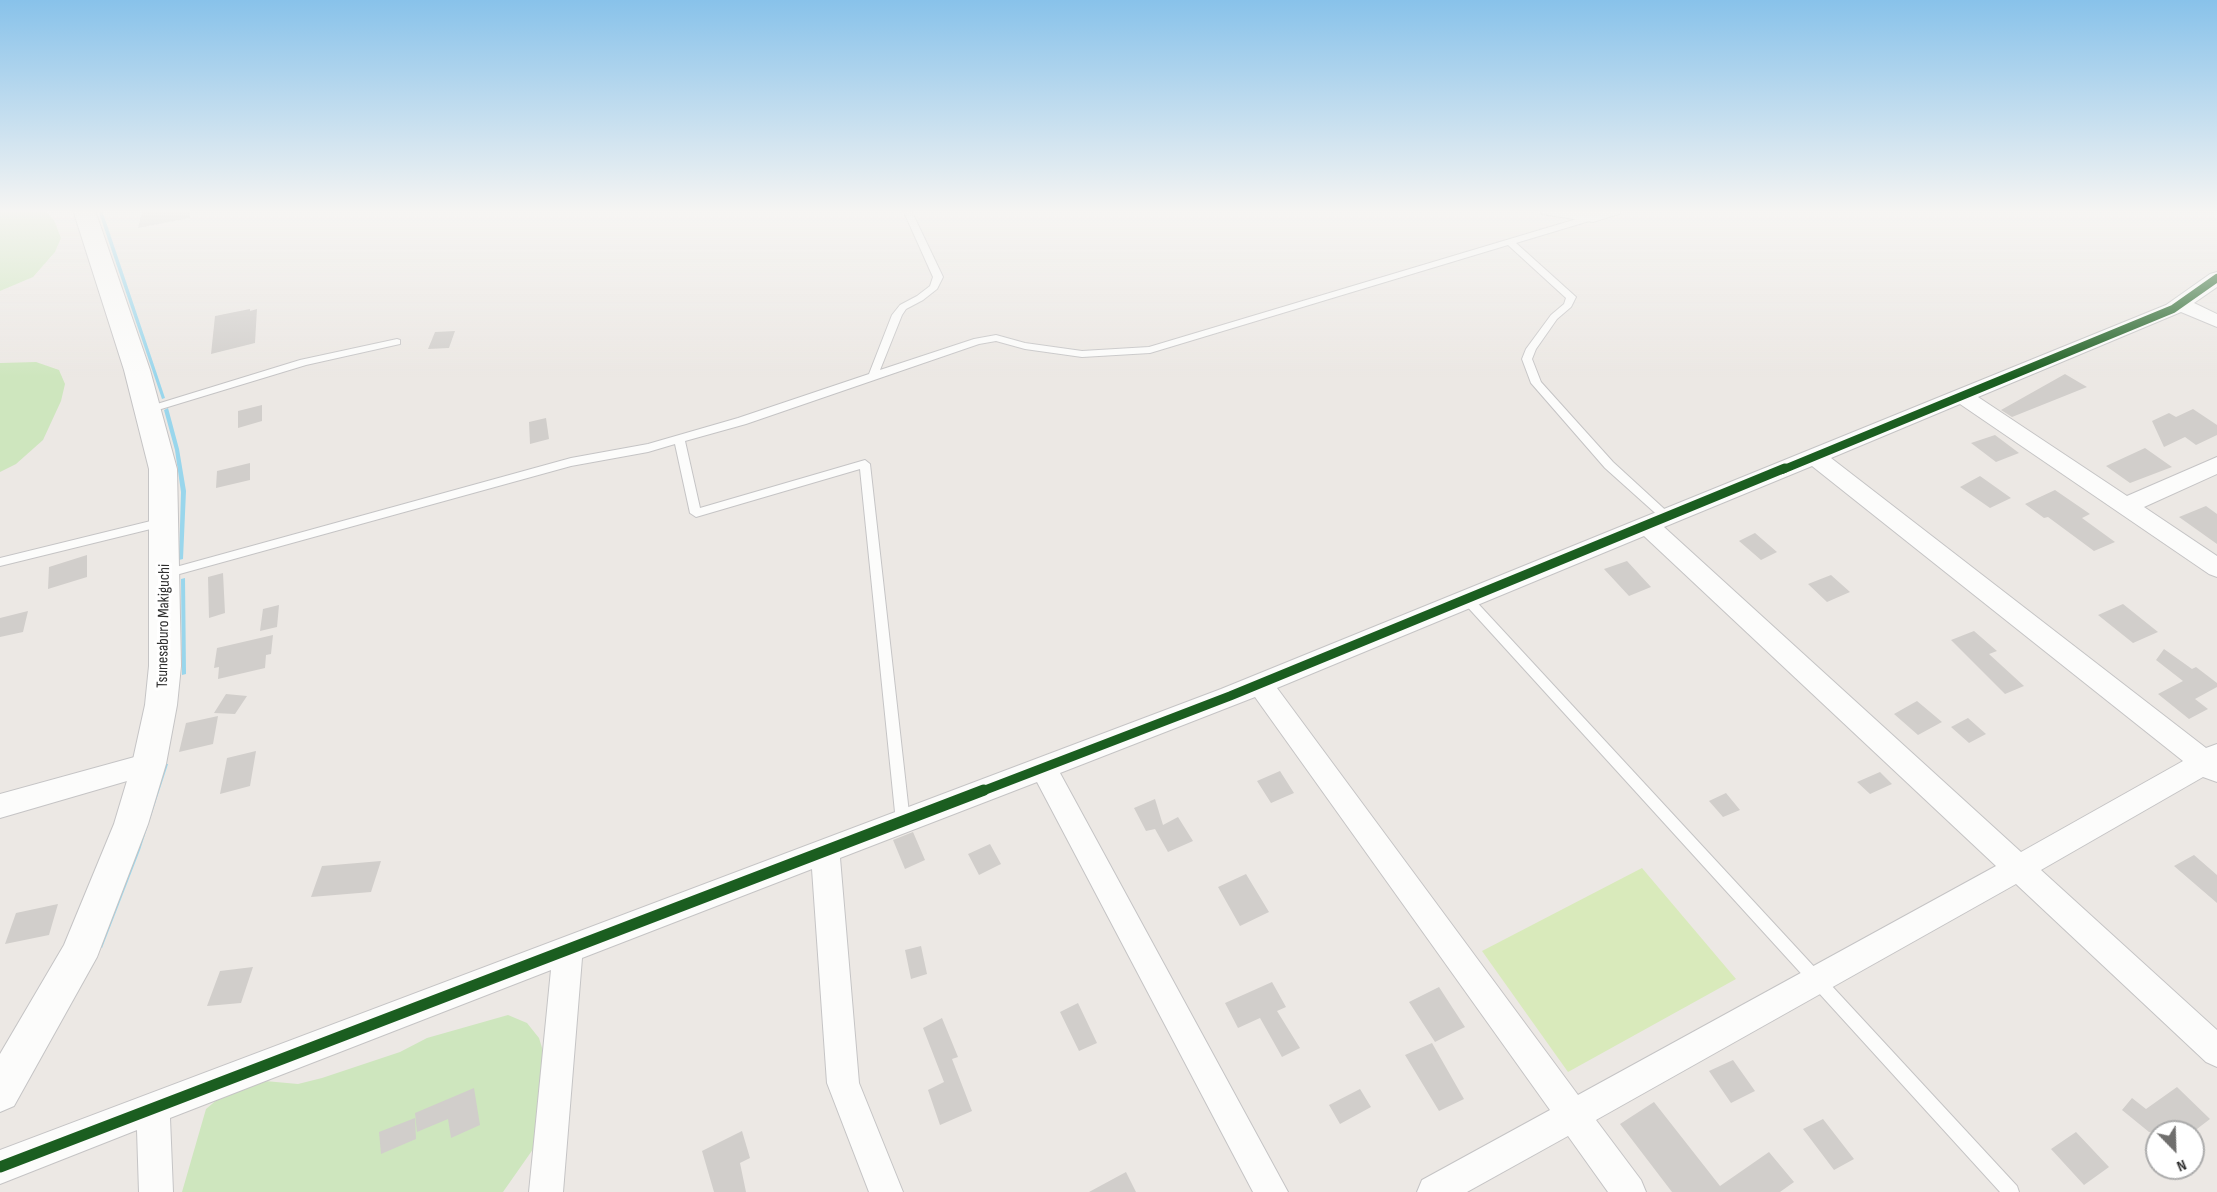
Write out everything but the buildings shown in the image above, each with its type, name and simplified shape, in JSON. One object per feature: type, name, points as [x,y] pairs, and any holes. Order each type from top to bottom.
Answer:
[{"type":"street","name":"Tsunesaburo Makiguchi","points":[[0,1092],[78,957],[131,824],[150,764],[161,705],[165,666],[163,469],[137,370],[102,266]]},
{"type":"street","points":[[0,1167],[1260,684],[2173,309],[2217,278]]},
{"type":"street","points":[[2180,304],[2217,321]]},
{"type":"street","points":[[1962,396],[2217,568]]},
{"type":"street","points":[[1434,1192],[2213,763],[1814,456]]},
{"type":"street","points":[[2126,506],[2217,465]]},
{"type":"street","points":[[1657,521],[2019,868],[2217,1051]]},
{"type":"street","points":[[1260,684],[1629,1192]]},
{"type":"street","points":[[0,806],[150,764]]},
{"type":"street","points":[[1043,768],[1271,1192]]},
{"type":"street","points":[[825,851],[843,1083],[886,1192]]},
{"type":"street","points":[[546,1192],[568,950]]},
{"type":"street","points":[[153,1109],[156,1192]]},
{"type":"lane","points":[[873,376],[897,315],[903,307],[934,287],[938,277],[933,266]]},
{"type":"lane","points":[[165,574],[571,462],[623,454],[742,422],[977,341],[996,338],[1025,346],[1082,354],[1150,350],[1431,266]]},
{"type":"lane","points":[[1536,266],[1571,297],[1568,305],[1554,317],[1531,349],[1527,359],[1536,383],[1657,521]]},
{"type":"lane","points":[[148,410],[304,362],[397,342]]},
{"type":"lane","points":[[679,439],[696,513],[865,464],[903,822]]},
{"type":"lane","points":[[0,562],[164,522]]},
{"type":"lane","points":[[1467,599],[2011,1192]]},
{"type":"green space","points":[[0,266],[43,266],[33,277],[0,291]]},
{"type":"green space","points":[[36,362],[59,370],[65,384],[61,401],[43,440],[16,464],[0,472],[0,363]]},
{"type":"green space","points":[[1642,868],[1736,979],[1568,1072],[1482,951]]},
{"type":"green space","points":[[508,1015],[527,1023],[539,1038],[551,1077],[550,1125],[503,1192],[182,1192],[206,1109],[231,1088],[254,1080],[298,1084],[322,1078],[400,1052],[427,1038]]},
{"type":"water","points":[[117,266],[121,266],[165,398],[162,399]]},
{"type":"water","points":[[168,408],[179,449],[186,491],[183,559],[179,560],[181,492],[175,450],[164,410]]},
{"type":"water","points":[[185,578],[186,674],[182,675],[181,579]]},
{"type":"water","points":[[165,764],[168,764],[140,850],[102,948],[100,947]]},
{"type":"cycle path","points":[[0,1167],[1230,696],[2173,309],[2217,278]]}]
